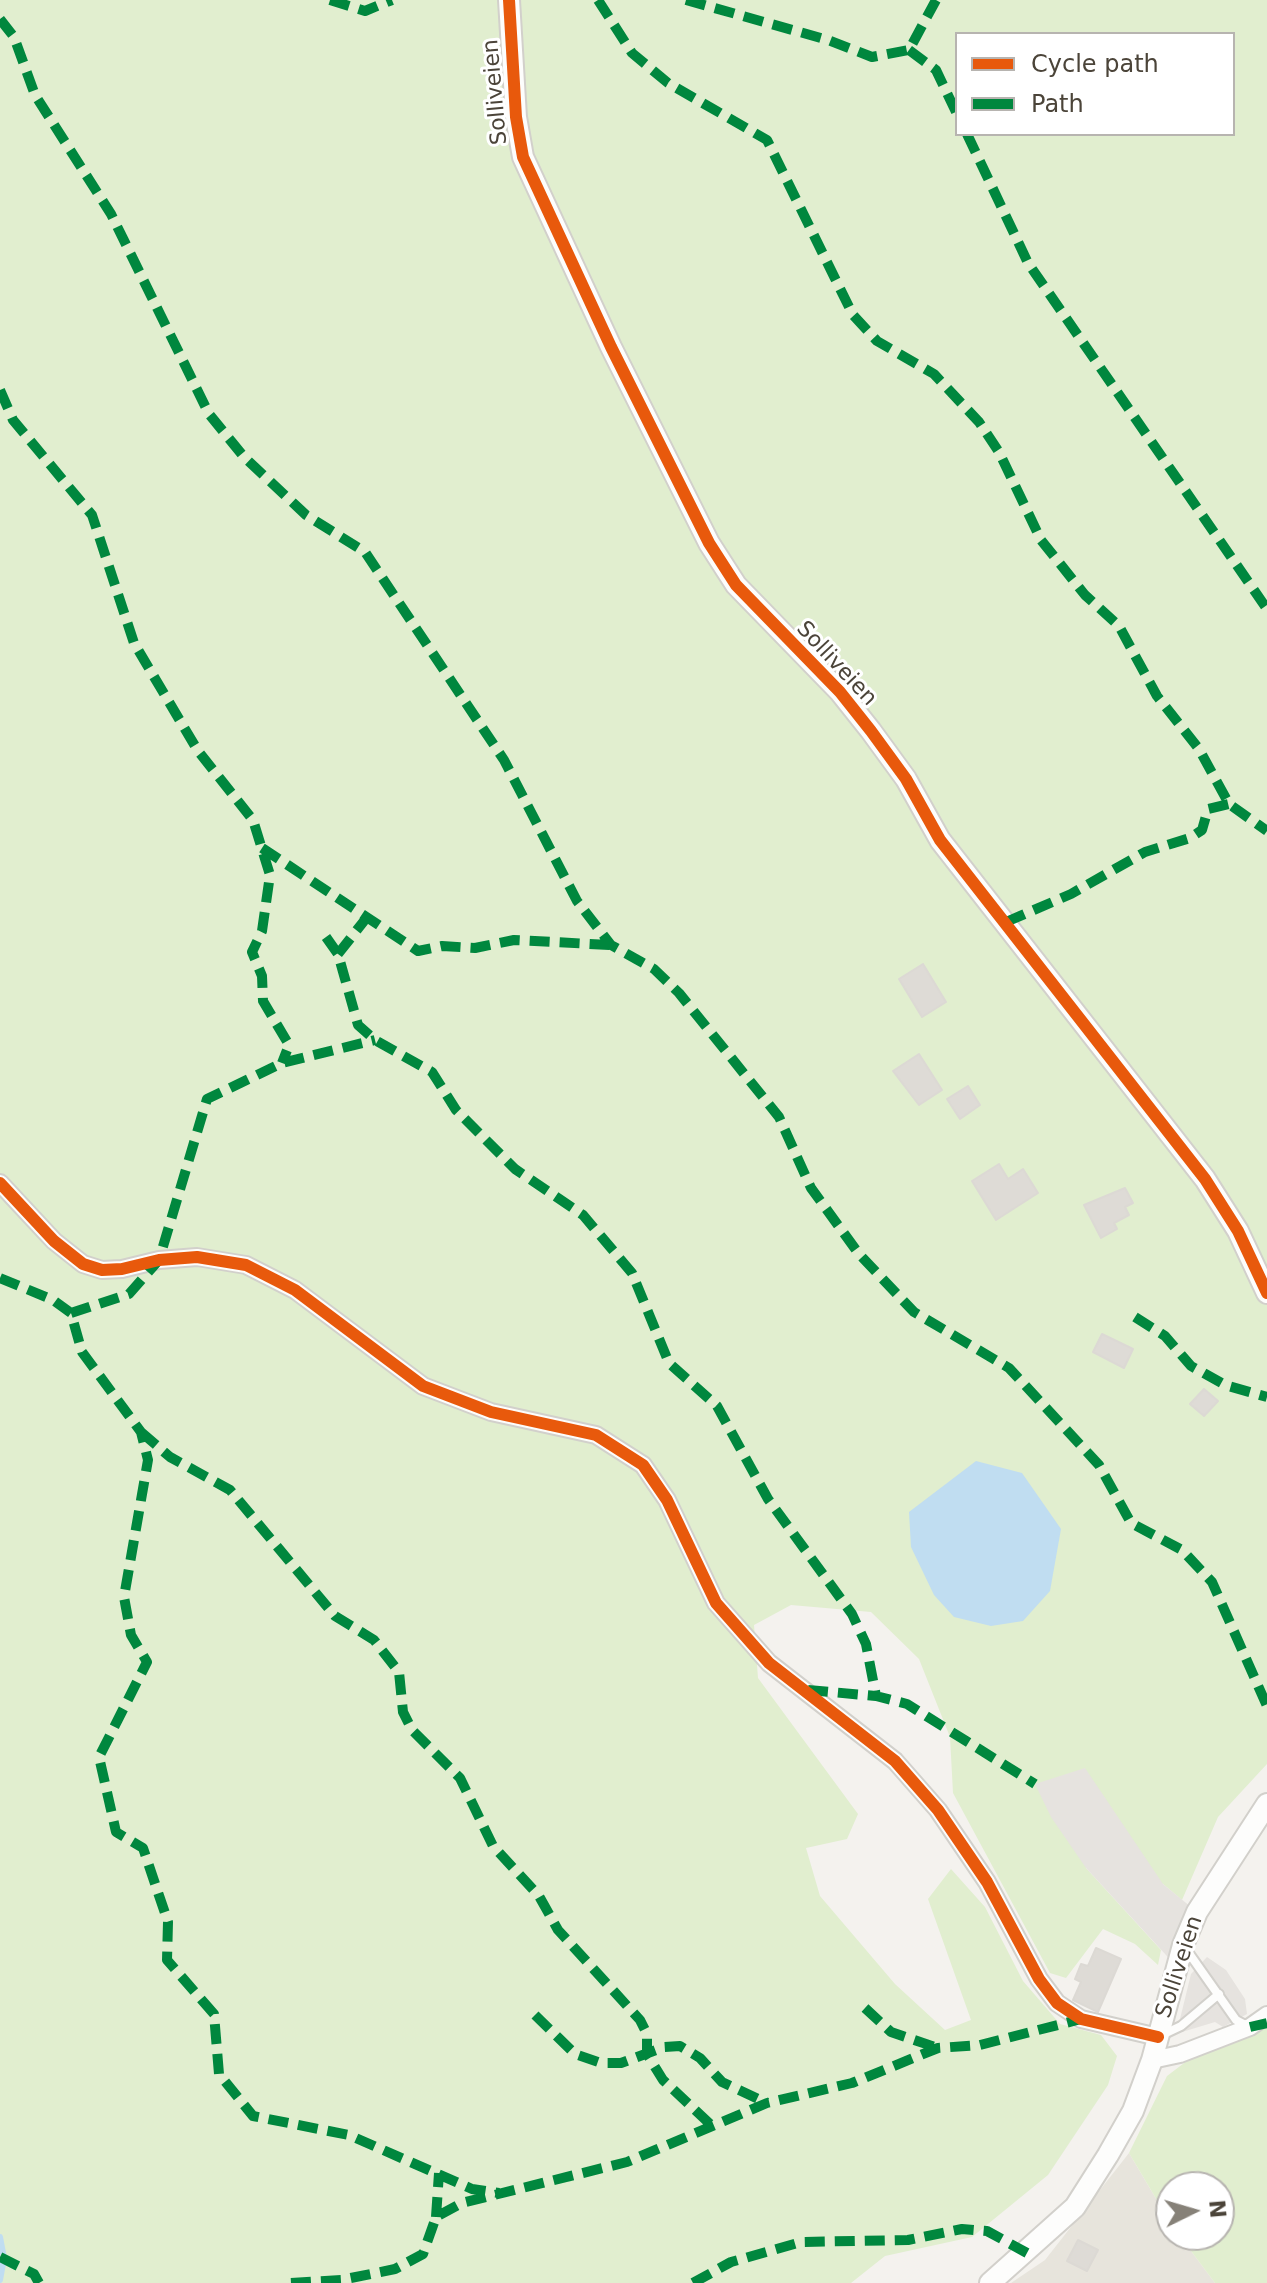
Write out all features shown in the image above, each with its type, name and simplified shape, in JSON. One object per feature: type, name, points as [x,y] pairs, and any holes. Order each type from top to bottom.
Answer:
[{"type":"street","name":"Solliveien","points":[[509,0],[516,117],[523,157],[618,361],[709,543],[736,585],[840,692],[871,731],[906,779],[940,840],[1205,1179],[1238,1231],[1267,1293]]},
{"type":"street","points":[[0,1183],[31,1218],[83,1264],[102,1270],[122,1269],[159,1260],[197,1257],[246,1265],[295,1290],[423,1386],[491,1412],[596,1435],[643,1465],[667,1500],[716,1603],[769,1663],[895,1761],[938,1810],[987,1882],[1039,1979],[1057,2003],[1081,2019],[1158,2037]]},
{"type":"street","name":"Solliveien","points":[[990,2283],[1075,2207],[1133,2111],[1152,2060],[1183,1945],[1197,1912],[1267,1804]]},
{"type":"street","points":[[1152,2060],[1180,2054],[1250,2027],[1267,2015]]},
{"type":"lane","points":[[1183,1945],[1236,2020],[1250,2027]]},
{"type":"lane","points":[[1158,2037],[1181,2026],[1219,1994]]},
{"type":"shaded area","points":[[1085,1768],[1163,1884],[1197,1912],[1177,1967],[1086,1868],[1051,1817],[1035,1784]]},
{"type":"shaded area","points":[[1207,1957],[1226,1970],[1245,1999],[1247,2014],[1223,2027],[1215,2022],[1182,2032],[1180,2019],[1191,1974]]},
{"type":"shaded area","points":[[1129,2153],[1155,2197],[1155,2251],[1191,2251],[1215,2283],[1011,2283],[1045,2260]]},
{"type":"green space","points":[[0,0],[1267,0],[1267,1764],[1218,1817],[1182,1900],[1163,1884],[1086,1868],[1161,1950],[1158,1965],[1135,1944],[1103,1929],[1066,1978],[1050,1973],[953,1793],[950,1737],[919,1659],[871,1612],[791,1605],[754,1625],[758,1678],[858,1814],[847,1839],[806,1848],[820,1896],[895,1984],[945,2030],[971,2020],[928,1899],[951,1869],[985,1907],[1023,1981],[1060,2024],[1101,2035],[1117,2056],[1108,2085],[1048,2175],[972,2237],[885,2256],[851,2283],[0,2283]]},
{"type":"green space","points":[[1267,2014],[1267,2283],[1215,2283],[1191,2251],[1235,2251],[1235,2171],[1155,2171],[1155,2197],[1129,2153],[1167,2076],[1200,2051]]},
{"type":"water","points":[[976,1461],[1022,1473],[1061,1529],[1050,1591],[1023,1621],[991,1626],[954,1617],[934,1595],[911,1547],[909,1512]]},
{"type":"building","points":[[923,964],[946,1002],[922,1017],[899,979]]},
{"type":"building","points":[[919,1054],[942,1090],[919,1105],[893,1071]]},
{"type":"building","points":[[968,1086],[980,1105],[960,1119],[947,1099]]},
{"type":"building","points":[[999,1164],[1008,1179],[1023,1169],[1038,1193],[996,1220],[972,1181]]},
{"type":"building","points":[[1125,1188],[1133,1203],[1125,1207],[1129,1215],[1114,1223],[1117,1229],[1101,1238],[1084,1205]]},
{"type":"building","points":[[1102,1334],[1133,1349],[1124,1368],[1093,1352]]},
{"type":"building","points":[[1204,1389],[1218,1401],[1204,1416],[1190,1404]]},
{"type":"building","points":[[1096,1948],[1121,1959],[1098,2012],[1073,2000],[1081,1982],[1075,1979],[1081,1964],[1088,1966]]},
{"type":"building","points":[[1078,2240],[1098,2250],[1087,2271],[1067,2261]]},
{"type":"waterway","points":[[0,2237],[4,2258],[0,2280]]},
{"type":"marked path","points":[[330,0],[365,11],[392,0]]},
{"type":"marked path","points":[[598,0],[632,53],[668,83],[767,140],[853,315],[877,341],[934,374],[979,422],[999,452],[1041,540],[1085,595],[1119,626],[1157,696],[1199,749],[1229,804],[1267,831]]},
{"type":"marked path","points":[[686,0],[828,40],[872,57],[909,50],[936,0]]},
{"type":"marked path","points":[[0,19],[14,37],[35,95],[111,214],[209,414],[244,457],[306,515],[365,552],[504,760],[577,901],[611,945],[654,969],[679,993],[779,1117],[811,1188],[859,1254],[914,1312],[1009,1368],[1099,1465],[1131,1523],[1182,1550],[1212,1582],[1267,1706]]},
{"type":"marked path","points":[[909,50],[936,70],[955,110]]},
{"type":"marked path","points":[[968,136],[1028,263],[1267,609]]},
{"type":"marked path","points":[[0,390],[13,420],[92,515],[134,643],[198,751],[253,820],[270,875],[262,931],[252,952],[262,976],[263,1001],[289,1045],[282,1063]]},
{"type":"marked path","points":[[1006,922],[1071,894],[1145,852],[1190,838],[1202,830],[1208,809],[1229,804]]},
{"type":"marked path","points":[[262,848],[418,951],[442,946],[475,948],[514,940],[611,945]]},
{"type":"marked path","points":[[338,954],[368,916]]},
{"type":"marked path","points":[[326,937],[338,954],[358,1025],[375,1040],[432,1072],[456,1110],[515,1169],[583,1215],[632,1273],[669,1363],[717,1406],[768,1499],[852,1614],[866,1644],[876,1696],[907,1704],[1035,1784]]},
{"type":"marked path","points":[[71,1313],[129,1294],[159,1260],[207,1099],[282,1063],[375,1040]]},
{"type":"marked path","points":[[0,1278],[53,1300],[71,1313],[82,1352],[141,1432],[148,1460],[124,1597],[131,1635],[147,1662],[99,1757],[116,1832],[143,1848],[168,1922],[167,1960],[214,2014],[219,2074],[253,2116],[349,2135],[472,2189],[499,2193]]},
{"type":"marked path","points":[[1135,1317],[1165,1336],[1191,1366],[1225,1385],[1267,1397]]},
{"type":"marked path","points":[[141,1432],[170,1457],[230,1490],[335,1616],[374,1640],[399,1672],[403,1712],[412,1730],[460,1778],[493,1846],[539,1896],[558,1930],[640,2020],[647,2034],[647,2054],[663,2080],[710,2124]]},
{"type":"marked path","points":[[808,1690],[876,1696]]},
{"type":"marked path","points":[[865,2008],[891,2032],[938,2048]]},
{"type":"marked path","points":[[535,2015],[575,2054],[601,2063],[621,2063],[664,2047],[680,2046],[700,2058],[722,2082],[767,2103]]},
{"type":"marked path","points":[[291,2283],[341,2280],[395,2269],[423,2254],[436,2217],[462,2203],[627,2162],[767,2103],[852,2083],[938,2048],[980,2045],[1081,2019]]},
{"type":"marked path","points":[[1250,2027],[1267,2023]]},
{"type":"marked path","points":[[436,2217],[439,2173]]},
{"type":"marked path","points":[[693,2283],[731,2262],[801,2242],[908,2240],[962,2229],[987,2231],[1027,2253]]},
{"type":"marked path","points":[[0,2257],[34,2274],[39,2283]]},
{"type":"cycle path","points":[[509,0],[516,117],[523,157],[611,347],[709,543],[736,585],[840,692],[871,731],[906,779],[940,840],[1205,1179],[1238,1231],[1267,1293]]},
{"type":"cycle path","points":[[0,1183],[54,1241],[83,1264],[102,1270],[122,1269],[159,1260],[197,1257],[246,1265],[295,1290],[423,1386],[491,1412],[596,1435],[643,1465],[667,1500],[716,1603],[769,1663],[895,1761],[938,1810],[987,1882],[1039,1979],[1057,2003],[1081,2019],[1158,2037]]}]
